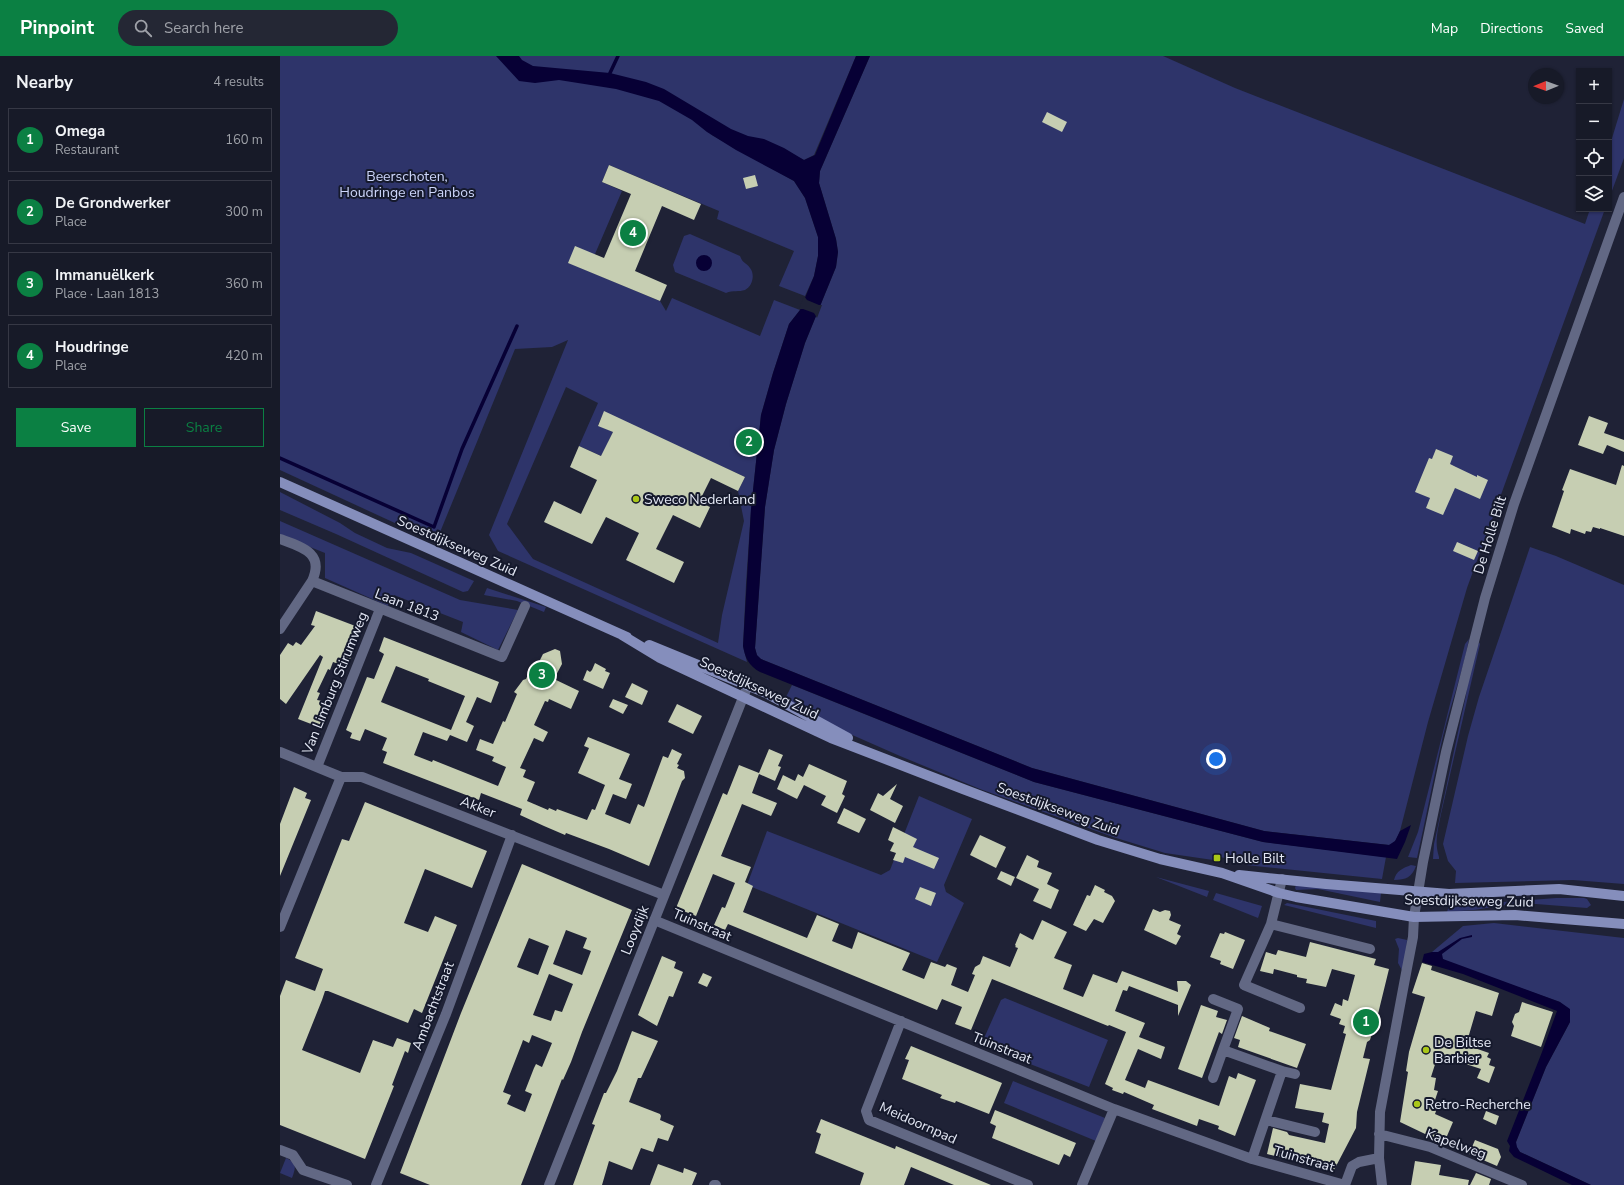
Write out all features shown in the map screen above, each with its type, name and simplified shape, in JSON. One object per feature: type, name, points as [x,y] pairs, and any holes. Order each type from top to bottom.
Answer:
[{"type":"main road","name":"Soestdijkseweg Zuid","points":[[280,482],[622,635],[722,674],[781,700],[831,730],[889,759]]},
{"type":"main road","name":"Soestdijkseweg Zuid","points":[[622,635],[660,658],[831,738],[1098,840],[1160,859],[1222,873],[1279,893],[1414,917],[1515,915],[1624,924]]},
{"type":"main road","name":"Soestdijkseweg Zuid","points":[[1222,873],[1418,892],[1464,894],[1559,890],[1624,896]]},
{"type":"street","name":"De Holle Bilt","points":[[1382,1185],[1379,1158],[1380,1112],[1413,937],[1414,917],[1418,892],[1446,752],[1488,586],[1514,504],[1624,197]]},
{"type":"street","points":[[280,539],[310,551],[315,560],[316,572],[312,581],[280,629]]},
{"type":"street","name":"Laan 1813","points":[[312,581],[502,657],[525,606]]},
{"type":"street","name":"Van Limburg Stirumweg","points":[[316,767],[380,609]]},
{"type":"street","name":"Looydijk","points":[[549,1185],[748,685]]},
{"type":"street","name":"Akker","points":[[280,752],[341,776],[362,777],[664,895]]},
{"type":"street","points":[[280,927],[284,906],[341,776]]},
{"type":"street","name":"Ambachtstraat","points":[[376,1185],[446,1014],[512,836]]},
{"type":"street","points":[[1282,879],[1271,924],[1244,985],[1300,1008]]},
{"type":"street","name":"Tuinstraat","points":[[654,920],[1114,1109],[1252,1159],[1345,1185]]},
{"type":"street","points":[[1271,924],[1370,949]]},
{"type":"street","points":[[1213,1078],[1238,1009],[1214,999]]},
{"type":"street","name":"Meidoornpad","points":[[901,1022],[866,1111],[870,1120],[1028,1185]]},
{"type":"street","points":[[1223,1050],[1282,1071],[1295,1074]]},
{"type":"street","points":[[1252,1159],[1282,1071]]},
{"type":"street","points":[[1082,1185],[1114,1109]]},
{"type":"street","points":[[1266,1120],[1315,1132]]},
{"type":"street","name":"Kapelweg","points":[[1379,1134],[1430,1147],[1522,1185]]},
{"type":"street","points":[[280,1150],[293,1154],[303,1170],[347,1185]]},
{"type":"street","points":[[1345,1185],[1352,1166],[1359,1162],[1379,1158]]},
{"type":"green space","name":"Beerschoten, Houdringe en Panbos","points":[[280,56],[856,56],[814,155],[804,160],[798,157],[710,134],[794,181],[805,198],[818,237],[818,256],[814,276],[805,296],[779,286],[794,251],[717,219],[719,211],[609,165],[602,182],[622,191],[595,254],[569,263],[660,301],[666,311],[672,298],[760,336],[774,300],[800,310],[789,324],[761,415],[751,509],[746,584],[743,646],[747,662],[498,551],[489,535],[568,340],[552,347],[515,349],[436,542],[280,470]],"holes":[[[566,387],[598,403],[579,446],[619,464],[608,442],[613,432],[598,425],[604,412],[745,477],[738,491],[744,521],[722,615],[718,643],[533,559],[507,524]]]},
{"type":"green space","points":[[870,56],[1163,56],[1235,88],[1585,224],[1589,212],[1604,212],[1467,588],[1428,722],[1400,831],[1393,843],[1389,845],[1264,831],[1032,768],[761,659],[757,656],[755,648],[765,507],[774,450],[786,404],[805,343],[836,267],[838,252],[836,239],[819,183],[820,171]]},
{"type":"green space","points":[[1624,99],[1624,158],[1612,191],[1612,140]]},
{"type":"green space","points":[[690,234],[740,256],[752,271],[753,277],[750,286],[743,291],[726,293],[675,272],[673,265],[684,236]]},
{"type":"green space","points":[[280,492],[340,523],[355,533],[387,548],[411,553],[474,581],[468,591],[463,592],[280,510]]},
{"type":"green space","points":[[280,521],[460,600],[518,610],[498,650],[461,632],[463,622],[394,595],[388,606],[325,578],[325,553],[280,535]]},
{"type":"green space","points":[[1530,547],[1556,556],[1624,585],[1624,884],[1573,880],[1455,883],[1456,871],[1448,861],[1443,844],[1468,736],[1479,697]]},
{"type":"green space","points":[[487,588],[546,607],[544,612],[517,601],[484,595]]},
{"type":"green space","points":[[1469,639],[1464,663],[1443,736],[1417,858],[1408,857],[1418,832],[1465,644]]},
{"type":"green space","points":[[1479,642],[1480,644],[1438,830],[1437,846],[1439,859],[1433,859],[1434,844],[1469,675],[1474,654]]},
{"type":"green space","points":[[792,685],[1034,782],[1263,842],[1386,857],[1382,879],[1246,865],[1246,862],[1215,856],[1213,860],[1165,853],[1113,837],[980,789],[841,730],[785,699]]},
{"type":"green space","points":[[919,796],[972,819],[944,885],[946,892],[964,903],[937,962],[747,885],[767,831],[881,875],[890,870]]},
{"type":"green space","points":[[1411,865],[1416,866],[1413,873],[1408,877],[1394,880],[1398,872]]},
{"type":"green space","points":[[1156,877],[1209,891],[1207,897]]},
{"type":"green space","points":[[1296,885],[1381,893],[1380,902],[1318,889],[1296,890]]},
{"type":"green space","points":[[1216,893],[1262,906],[1258,918],[1213,900]]},
{"type":"green space","points":[[1556,898],[1584,898],[1587,899],[1591,905],[1587,908],[1536,904],[1512,904],[1474,910],[1447,912],[1450,903],[1503,902]]},
{"type":"green space","points":[[1287,903],[1376,921],[1376,928],[1284,905]]},
{"type":"green space","points":[[1494,923],[1624,938],[1624,1185],[1591,1185],[1520,1152],[1516,1147],[1516,1142],[1546,1067],[1570,1022],[1560,1002],[1449,963],[1432,952],[1463,926]]},
{"type":"green space","points":[[1398,938],[1407,940],[1403,972],[1398,963],[1399,949],[1395,939]]},
{"type":"green space","points":[[1005,998],[1108,1040],[1089,1087],[981,1045],[1001,1000]]},
{"type":"green space","points":[[1013,1081],[1105,1118],[1096,1141],[1004,1103]]},
{"type":"green space","points":[[286,1158],[295,1166],[292,1178],[280,1173]]},
{"type":"shaded area","points":[[496,56],[519,56],[522,60],[533,66],[610,73],[646,82],[664,89],[731,129],[748,136],[764,139],[784,148],[804,160],[815,155],[856,56],[870,56],[820,171],[819,183],[836,239],[838,252],[836,267],[805,343],[786,404],[774,450],[765,507],[755,648],[757,655],[761,659],[1032,768],[1264,831],[1389,845],[1395,841],[1400,831],[1411,825],[1397,859],[1263,842],[1034,782],[760,672],[753,667],[746,658],[743,646],[751,509],[761,415],[789,324],[800,310],[814,276],[818,256],[818,237],[805,198],[794,181],[736,150],[707,132],[692,120],[659,101],[616,89],[559,80],[535,83],[519,81]]},
{"type":"shaded area","points":[[701,255],[707,255],[712,260],[710,269],[707,271],[701,271],[696,266],[696,260]]},
{"type":"shaded area","points":[[1472,935],[1472,937],[1462,939],[1442,954],[1443,959],[1560,1002],[1570,1009],[1570,1022],[1546,1067],[1516,1142],[1520,1152],[1591,1185],[1572,1185],[1514,1157],[1509,1151],[1510,1146],[1507,1141],[1557,1011],[1463,974],[1422,962],[1424,954],[1438,952],[1460,938]]},
{"type":"pier","points":[[804,296],[807,300],[822,305],[817,318],[814,313],[799,309]]},
{"type":"building","points":[[1047,112],[1067,122],[1062,132],[1042,122]]},
{"type":"building","points":[[609,165],[701,204],[694,220],[662,206],[635,271],[667,285],[660,301],[568,263],[575,246],[604,258],[631,194],[602,182]]},
{"type":"building","points":[[755,175],[758,186],[746,189],[743,178]]},
{"type":"building","points":[[604,411],[745,477],[738,491],[711,478],[699,502],[710,507],[700,528],[673,515],[656,549],[684,562],[674,583],[626,560],[639,533],[606,517],[592,544],[544,522],[554,501],[581,514],[597,480],[570,467],[579,446],[601,456],[613,432],[598,426]]},
{"type":"building","points":[[1589,416],[1608,423],[1604,433],[1624,440],[1624,452],[1607,445],[1603,454],[1578,445]]},
{"type":"building","points":[[1436,449],[1453,456],[1450,464],[1477,477],[1477,475],[1488,480],[1480,499],[1455,488],[1443,515],[1426,508],[1430,498],[1415,492],[1429,458],[1432,459]]},
{"type":"building","points":[[1622,465],[1624,466],[1624,536],[1593,527],[1591,532],[1586,531],[1585,534],[1571,529],[1570,534],[1552,527],[1564,491],[1562,490],[1570,469],[1616,485]]},
{"type":"building","points":[[1457,542],[1478,551],[1474,560],[1453,551]]},
{"type":"building","points":[[316,611],[358,627],[354,638],[358,639],[347,667],[333,662],[317,692],[320,693],[317,700],[322,701],[320,706],[326,709],[319,727],[298,719],[323,657],[320,655],[286,704],[280,699],[280,655],[288,643],[293,646],[296,642],[301,645],[315,626],[311,625]]},
{"type":"building","points":[[384,637],[499,682],[491,703],[477,697],[466,722],[474,726],[467,742],[450,735],[447,741],[423,732],[414,755],[432,762],[433,760],[498,786],[506,767],[492,761],[494,757],[476,750],[480,739],[493,744],[503,721],[505,722],[517,694],[514,692],[523,680],[526,679],[531,668],[535,670],[543,654],[555,649],[560,651],[562,664],[554,679],[579,691],[571,709],[549,699],[548,702],[545,701],[534,725],[548,732],[543,742],[534,738],[520,768],[526,770],[523,777],[535,782],[527,801],[548,810],[549,808],[556,811],[557,809],[587,820],[592,809],[595,810],[605,785],[578,773],[589,748],[584,746],[588,737],[630,754],[619,779],[632,784],[626,799],[613,794],[605,814],[630,824],[638,804],[644,807],[663,756],[668,758],[672,749],[682,754],[677,764],[679,765],[677,768],[684,771],[685,778],[682,781],[649,866],[609,849],[566,833],[565,835],[544,826],[520,815],[522,809],[481,793],[479,800],[383,763],[387,752],[382,750],[387,738],[365,729],[360,741],[350,738],[352,733],[346,730],[367,677],[374,679],[384,654],[379,651]],"holes":[[[396,666],[429,679],[428,681],[465,696],[451,730],[381,702]]]},
{"type":"building","points":[[595,663],[610,673],[603,689],[583,680],[587,670],[590,672]]},
{"type":"building","points":[[632,683],[648,691],[642,705],[625,697]]},
{"type":"building","points":[[613,699],[628,705],[623,714],[609,707]]},
{"type":"building","points":[[677,704],[702,716],[693,734],[668,722]]},
{"type":"building","points":[[769,749],[783,755],[778,766],[781,767],[775,781],[759,774],[752,793],[777,803],[771,816],[742,804],[721,856],[751,867],[745,882],[753,886],[743,912],[807,938],[817,915],[839,924],[832,941],[852,949],[858,932],[910,953],[902,970],[924,979],[931,962],[945,967],[947,964],[957,968],[951,985],[968,992],[975,975],[972,974],[975,967],[980,964],[983,956],[1010,967],[1018,948],[1015,947],[1015,945],[1020,933],[1033,940],[1042,920],[1067,932],[1054,958],[1072,965],[1063,989],[1083,997],[1093,974],[1117,983],[1122,971],[1178,992],[1177,981],[1186,981],[1191,985],[1178,1016],[1178,1005],[1129,986],[1127,991],[1123,990],[1115,1011],[1145,1023],[1139,1037],[1165,1047],[1161,1059],[1138,1049],[1125,1080],[1145,1088],[1148,1080],[1219,1106],[1229,1076],[1236,1079],[1238,1073],[1256,1080],[1235,1136],[1218,1129],[1219,1126],[1199,1119],[1197,1126],[1152,1109],[1154,1105],[1124,1092],[1123,1094],[1112,1090],[1113,1088],[1105,1084],[1126,1032],[1109,1025],[1108,1026],[992,979],[971,1030],[955,1024],[962,1007],[942,999],[937,1010],[728,924],[725,930],[714,925],[722,907],[725,908],[735,883],[713,874],[696,916],[676,908],[723,793],[727,795],[739,765],[759,773]]},
{"type":"building","points":[[809,764],[847,781],[842,794],[845,796],[837,813],[821,805],[826,796],[804,785],[797,799],[777,789],[783,775],[795,781],[798,774],[803,777]]},
{"type":"building","points":[[897,784],[890,799],[903,806],[895,823],[870,810],[878,793],[883,796]]},
{"type":"building","points":[[294,787],[307,793],[305,798],[311,800],[280,876],[280,824]]},
{"type":"building","points":[[365,802],[487,851],[472,888],[425,869],[404,923],[428,932],[435,916],[457,925],[422,1013],[414,1009],[408,1023],[325,991],[302,1050],[360,1073],[373,1040],[393,1047],[397,1038],[411,1043],[408,1053],[405,1051],[392,1085],[394,1086],[365,1159],[280,1125],[280,996],[286,980],[315,991],[323,969],[295,958],[342,839],[349,841]]},
{"type":"building","points":[[844,808],[866,819],[859,833],[837,823]]},
{"type":"building","points":[[893,827],[917,839],[913,847],[939,858],[934,869],[905,857],[903,863],[893,860],[896,853],[890,851],[894,843],[888,840]]},
{"type":"building","points":[[980,835],[1006,847],[996,868],[970,855]]},
{"type":"building","points":[[1027,855],[1039,861],[1037,867],[1052,873],[1047,884],[1059,890],[1051,909],[1033,901],[1039,889],[1016,878]]},
{"type":"building","points":[[522,864],[632,910],[571,1062],[563,1080],[562,1079],[521,1185],[430,1185],[400,1173],[461,1013]],"holes":[[[566,930],[587,938],[583,948],[591,951],[582,975],[553,964]],[[529,938],[549,946],[538,975],[517,967]],[[549,974],[573,984],[562,1012],[555,1010],[551,1021],[533,1015]],[[532,1035],[552,1043],[542,1067],[536,1064],[534,1068],[525,1091],[532,1094],[525,1112],[507,1104],[511,1095],[503,1092],[523,1040],[529,1043]]]},
{"type":"building","points":[[1001,871],[1015,877],[1011,886],[997,879]]},
{"type":"building","points":[[1095,885],[1105,890],[1104,892],[1112,896],[1115,901],[1103,923],[1094,919],[1086,931],[1073,925],[1087,895],[1090,896]]},
{"type":"building","points":[[920,887],[936,893],[931,906],[915,899]]},
{"type":"building","points":[[1153,909],[1160,912],[1165,910],[1170,911],[1171,915],[1169,920],[1181,925],[1177,934],[1181,936],[1176,945],[1144,930]]},
{"type":"building","points":[[1225,932],[1245,940],[1233,969],[1220,964],[1221,961],[1210,957],[1220,933],[1224,934]]},
{"type":"building","points":[[1310,942],[1376,959],[1374,965],[1389,969],[1378,1014],[1370,1040],[1367,1042],[1363,1058],[1370,1059],[1357,1112],[1356,1128],[1334,1170],[1267,1154],[1273,1128],[1287,1132],[1289,1135],[1325,1143],[1329,1124],[1322,1122],[1324,1113],[1295,1108],[1300,1084],[1331,1090],[1346,1034],[1343,1033],[1345,1026],[1339,1024],[1341,1019],[1330,1015],[1335,1003],[1342,1006],[1343,999],[1348,1001],[1355,975],[1332,969],[1326,987],[1306,983],[1307,979],[1274,969],[1273,974],[1260,971],[1266,952],[1276,955],[1278,950],[1306,957]]},
{"type":"building","points":[[662,956],[676,962],[674,968],[683,972],[673,997],[669,996],[657,1026],[638,1015]]},
{"type":"building","points":[[1422,963],[1432,966],[1431,970],[1499,993],[1492,1016],[1476,1011],[1466,1045],[1489,1053],[1487,1057],[1491,1059],[1489,1065],[1495,1067],[1489,1083],[1477,1078],[1481,1069],[1438,1055],[1431,1077],[1436,1078],[1434,1090],[1438,1091],[1432,1109],[1436,1111],[1435,1114],[1453,1122],[1444,1143],[1400,1122],[1408,1072],[1406,1071],[1409,1052],[1425,997],[1412,993]]},
{"type":"building","points":[[703,973],[712,977],[707,987],[698,983]]},
{"type":"building","points":[[1522,1002],[1553,1012],[1541,1047],[1511,1036],[1514,1026],[1512,1022],[1515,1014],[1519,1012]]},
{"type":"building","points":[[1201,1005],[1218,1011],[1216,1017],[1227,1020],[1222,1034],[1219,1032],[1202,1078],[1178,1069]]},
{"type":"building","points":[[1242,1016],[1270,1028],[1269,1031],[1306,1044],[1297,1068],[1238,1047],[1240,1040],[1234,1038]]},
{"type":"building","points":[[632,1031],[658,1041],[641,1078],[638,1078],[629,1102],[660,1114],[660,1120],[674,1126],[668,1141],[658,1138],[653,1152],[641,1148],[632,1170],[609,1161],[602,1185],[573,1185],[595,1125],[592,1124],[604,1093],[606,1093],[617,1071]]},
{"type":"building","points":[[911,1046],[1002,1083],[989,1114],[956,1101],[955,1103],[940,1098],[942,1095],[902,1079],[909,1060],[905,1059]]},
{"type":"building","points":[[995,1110],[1076,1143],[1070,1157],[1064,1154],[1059,1165],[992,1138],[996,1126],[990,1123]]},
{"type":"building","points":[[1486,1111],[1499,1116],[1496,1125],[1483,1119]]},
{"type":"building","points":[[821,1119],[895,1149],[896,1146],[991,1185],[954,1185],[911,1167],[904,1185],[860,1185],[864,1173],[815,1153],[821,1134],[816,1132]]},
{"type":"building","points":[[1475,1140],[1498,1149],[1501,1157],[1497,1166],[1469,1154]]},
{"type":"building","points":[[1415,1161],[1441,1165],[1439,1175],[1469,1180],[1468,1185],[1411,1185]]},
{"type":"building","points":[[658,1164],[683,1173],[684,1168],[697,1173],[692,1185],[650,1185]]},
{"type":"building","points":[[1476,1173],[1491,1179],[1489,1185],[1470,1185]]},
{"type":"waterway","points":[[610,73],[618,56]]},
{"type":"waterway","points":[[280,458],[434,527],[462,449],[517,326]]},
{"type":"place","name":"Houdringe","points":[[633,233]]},
{"type":"place","name":"De Grondwerker","points":[[749,442]]},
{"type":"place","name":"Sweco Nederland","points":[[636,499]]},
{"type":"place","name":"Immanuëlkerk","points":[[542,675]]},
{"type":"place","name":"Holle Bilt","points":[[1217,858]]},
{"type":"place","name":"Omega","points":[[1366,1022]]},
{"type":"place","name":"De Biltse Barbier","points":[[1426,1050]]},
{"type":"place","name":"Retro-Recherche","points":[[1417,1104]]}]
